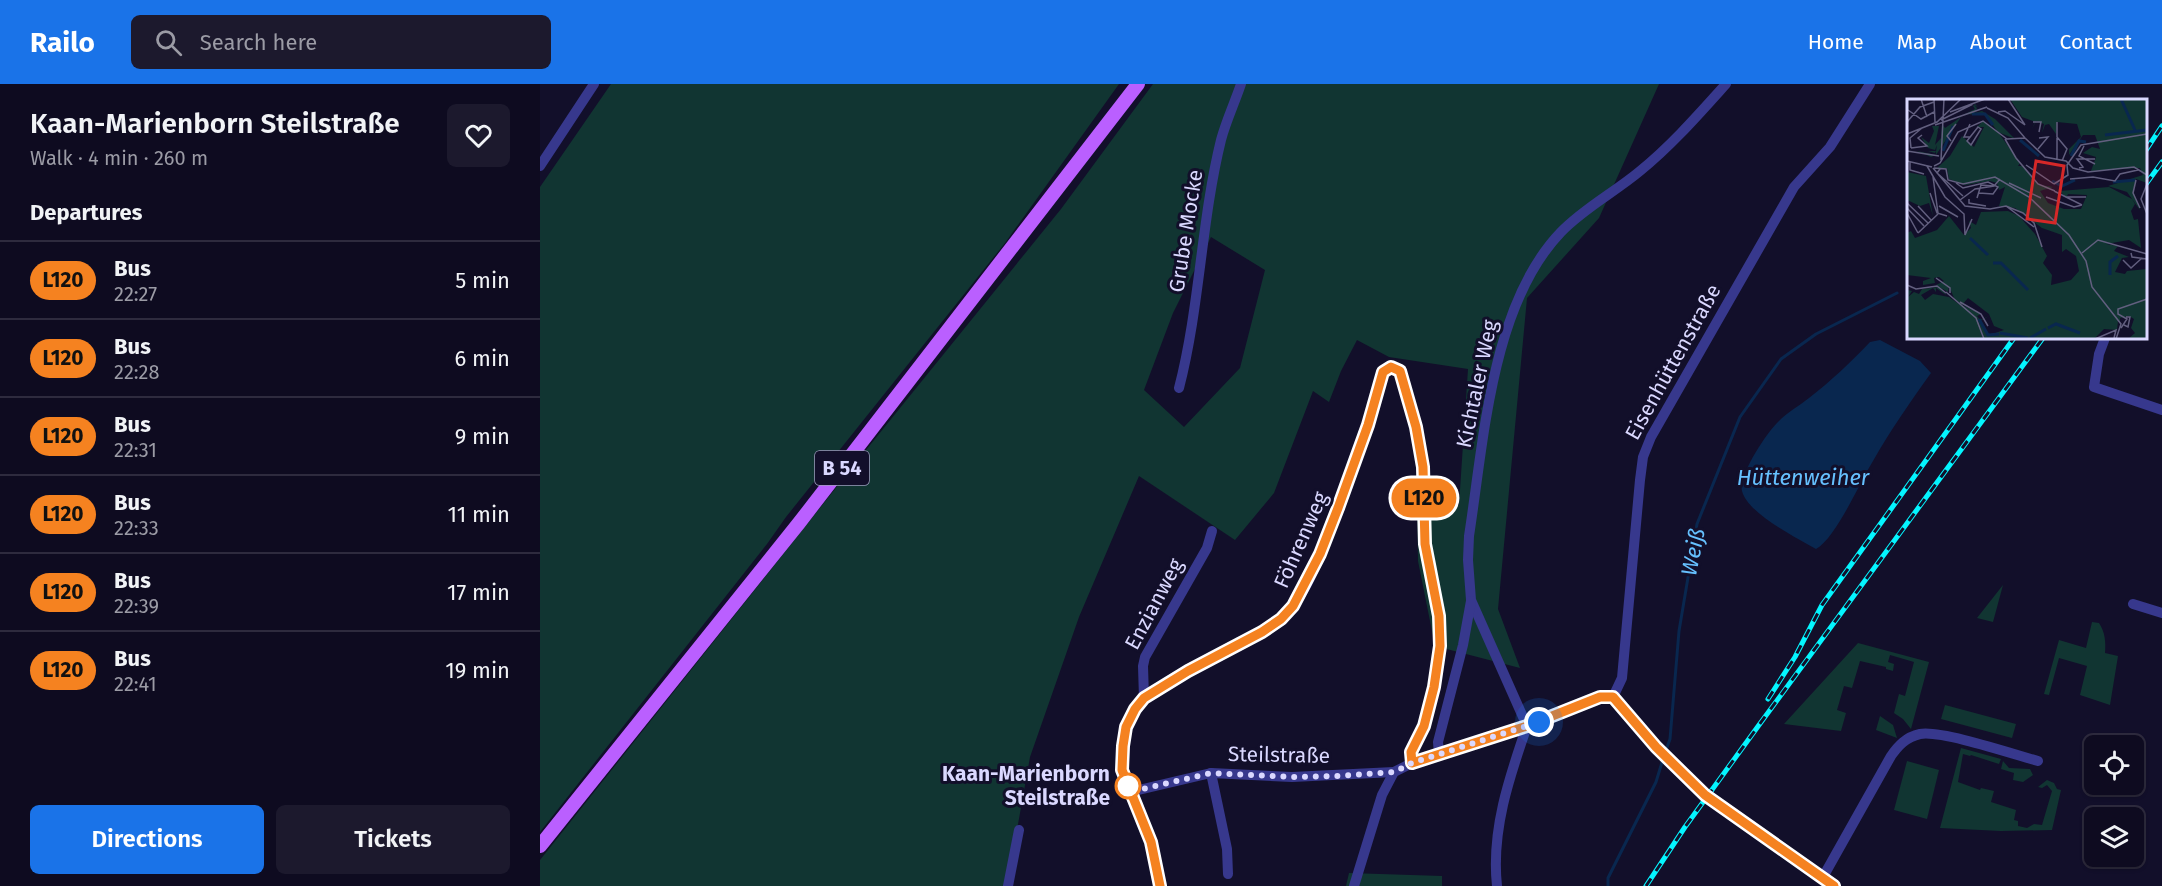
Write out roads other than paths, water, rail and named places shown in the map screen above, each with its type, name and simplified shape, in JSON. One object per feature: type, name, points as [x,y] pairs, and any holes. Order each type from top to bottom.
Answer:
[{"type":"main road","name":"B 54","points":[[540,846],[799,524],[1138,84]]},
{"type":"street","points":[[540,166],[594,84]]},
{"type":"street","name":"Grube Mocke","points":[[1179,388],[1186,362],[1221,138],[1241,84]]},
{"type":"street","name":"Kichtaler Weg","points":[[1438,753],[1438,742],[1463,645],[1471,600],[1469,536],[1494,378],[1513,308],[1534,267],[1561,232],[1641,171],[1726,84]]},
{"type":"street","name":"Eisenhüttenstraße","points":[[1613,697],[1622,678],[1640,480],[1643,457],[1651,437],[1794,187],[1830,147],[1870,84]]},
{"type":"street","points":[[2105,339],[2098,354],[2094,387],[2162,411]]},
{"type":"street","name":"Föhrenweg","points":[[1160,886],[1151,842],[1122,770],[1126,727],[1135,709],[1144,698],[1188,671],[1262,632],[1281,619],[1293,606],[1320,554],[1338,508],[1368,425],[1383,372],[1391,367],[1400,371],[1416,427],[1423,467],[1425,544],[1439,616],[1440,646],[1434,687],[1424,726],[1411,752],[1412,763]]},
{"type":"street","name":"Enzianweg","points":[[1144,698],[1145,657],[1207,548],[1212,531]]},
{"type":"street","name":"Kichtaler Weg","points":[[1471,600],[1527,726]]},
{"type":"street","points":[[2133,604],[2162,613]]},
{"type":"street","points":[[1354,886],[1382,795],[1394,772],[1438,753],[1527,726],[1600,697],[1613,697],[1656,747],[1705,795],[1834,886]]},
{"type":"street","points":[[1497,886],[1494,862],[1497,830],[1527,726]]},
{"type":"street","points":[[1823,877],[1891,756],[1903,741],[1912,736],[1940,735],[2038,761]]},
{"type":"street","name":"Steilstraße","points":[[1130,792],[1211,773],[1292,777],[1394,772]]},
{"type":"street","points":[[1211,773],[1227,849],[1228,874]]},
{"type":"street","points":[[1008,886],[1019,830]]},
{"type":"water","name":"Hüttenweiher","points":[[1880,340],[1920,361],[1931,373],[1886,439],[1832,534],[1816,549],[1786,532],[1753,508],[1742,491],[1744,476],[1760,445],[1781,419],[1825,385],[1870,342]]},
{"type":"waterway","name":"Weiß","points":[[1665,753],[1670,739],[1679,631],[1697,524],[1740,417],[1781,359],[1816,334],[1897,293]]},
{"type":"waterway","name":"Weiß","points":[[1608,886],[1608,878],[1656,782],[1663,759]]},
{"type":"railway","points":[[2147,148],[2162,126]]},
{"type":"railway","points":[[2147,183],[2162,162]]},
{"type":"railway","points":[[1768,699],[1795,657],[1822,605],[2013,339]]},
{"type":"railway","points":[[1646,886],[1685,827],[2042,339]]},
{"type":"place","name":"Kaan-Marienborn Steilstraße","points":[[1128,786]]}]
